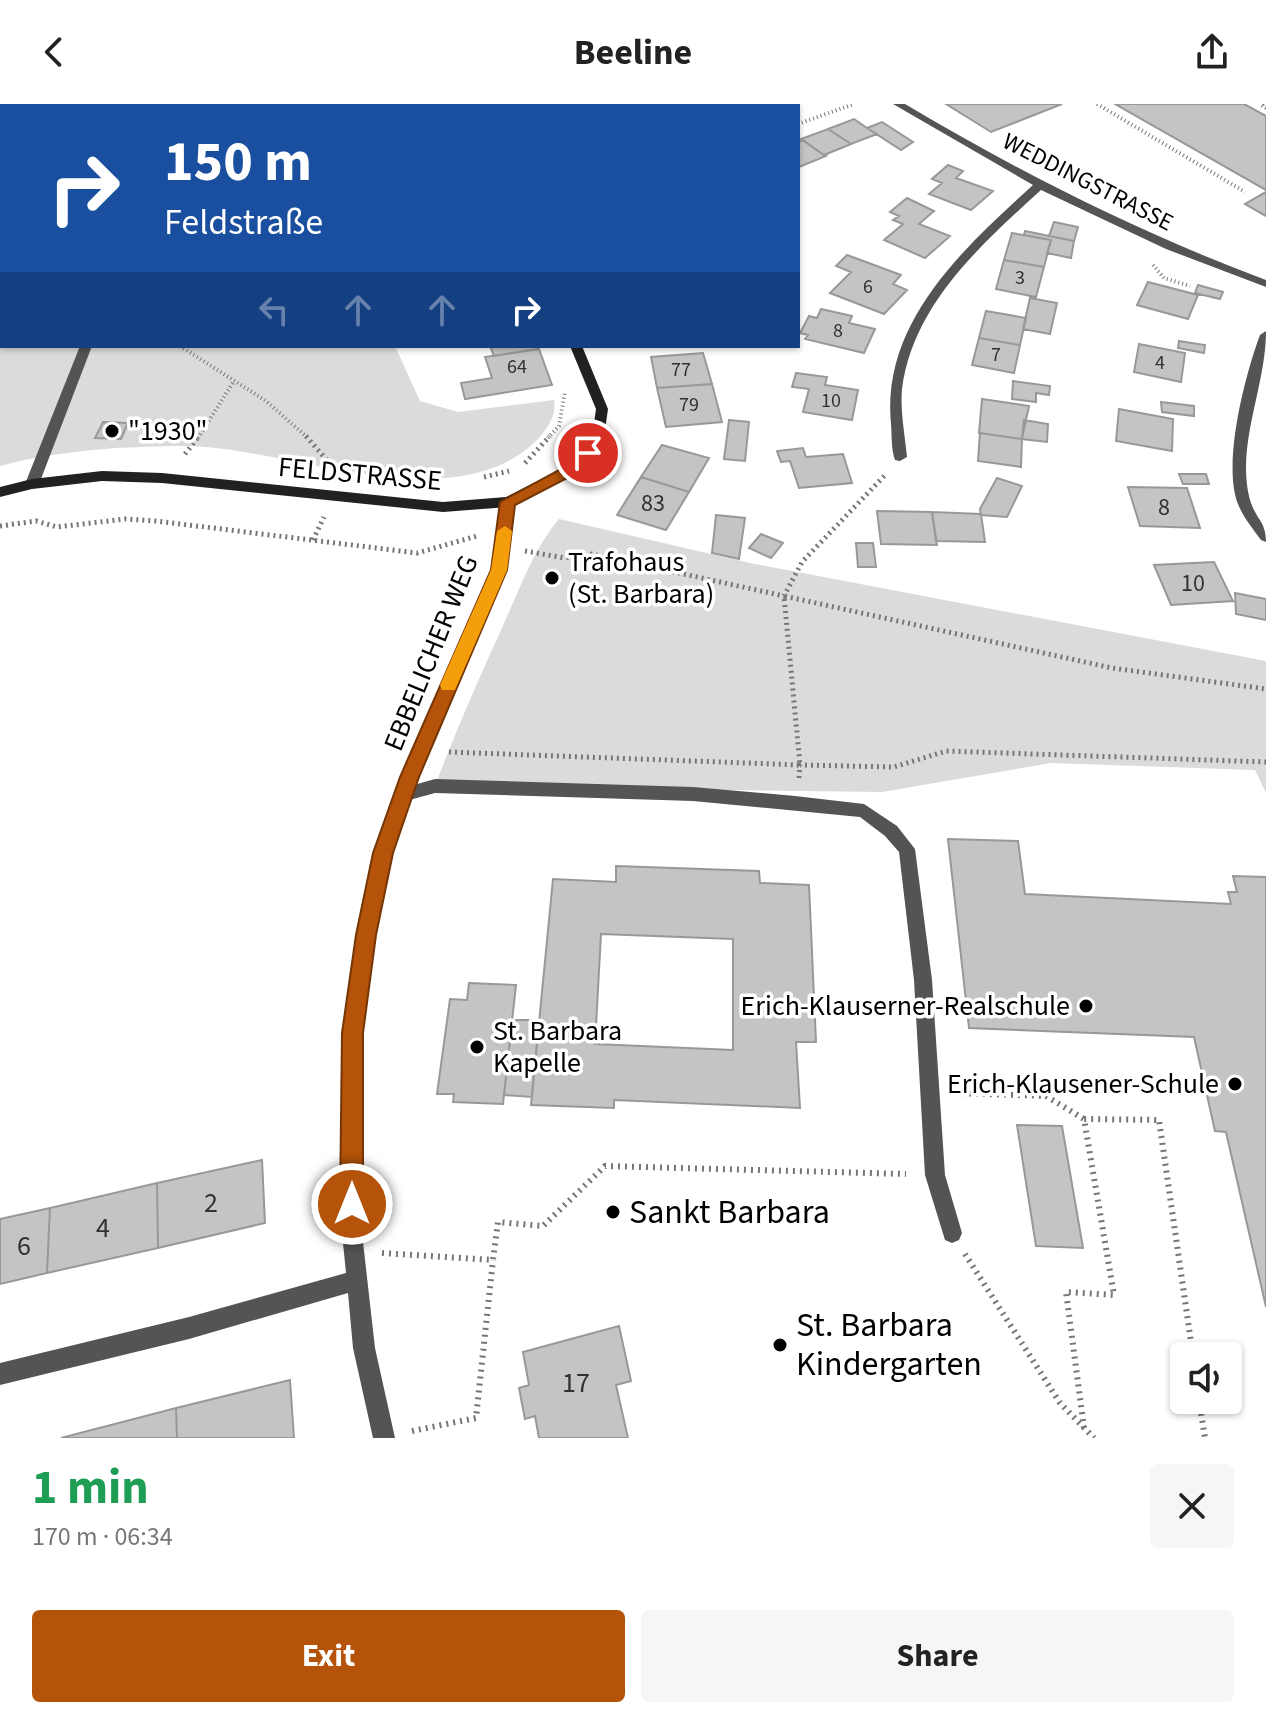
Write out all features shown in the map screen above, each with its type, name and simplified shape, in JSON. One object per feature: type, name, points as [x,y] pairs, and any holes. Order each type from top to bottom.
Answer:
[{"type":"main road","name":"FELDSTRASSE","points":[[0,492],[32,484],[102,476],[162,478],[443,507],[508,502],[570,470],[588,453],[599,430],[602,409],[577,348]]},
{"type":"street","name":"WEDDINGSTRASSE","points":[[898,104],[1040,185],[1153,241],[1266,284]]},
{"type":"street","points":[[900,457],[896,389],[909,345],[928,308],[946,278],[973,245],[1040,185]]},
{"type":"street","points":[[1266,335],[1250,384],[1242,442],[1242,499],[1266,537]]},
{"type":"street","points":[[32,484],[85,348]]},
{"type":"street","name":"EBBELICHER WEG","points":[[384,1437],[354,1281],[353,1033],[368,922],[383,853],[402,795],[499,570],[508,502]]},
{"type":"street","points":[[402,795],[435,786],[693,794],[864,811],[891,831],[907,849],[923,980],[935,1175],[952,1233]]},
{"type":"street","points":[[0,1374],[189,1328],[354,1281]]},
{"type":"path","points":[[800,123],[854,104]]},
{"type":"path","points":[[1097,104],[1245,192]]},
{"type":"path","points":[[183,348],[234,381],[319,448],[342,478],[329,477]]},
{"type":"path","points":[[185,454],[209,424],[234,381]]},
{"type":"path","points":[[470,480],[511,471],[546,444],[559,426],[565,406],[566,394],[562,382]]},
{"type":"path","points":[[170,455],[198,455]]},
{"type":"path","points":[[795,803],[800,765],[784,596],[792,575],[802,562],[850,516],[900,457]]},
{"type":"path","points":[[0,526],[36,521],[57,527],[125,519],[156,521],[417,553],[477,536]]},
{"type":"path","points":[[503,547],[565,558],[592,554],[1112,668],[1266,689]]},
{"type":"path","points":[[421,751],[894,767],[946,751],[1266,762]]},
{"type":"path","points":[[930,1092],[1046,1096],[1084,1119],[1159,1120],[1191,1342]]},
{"type":"path","points":[[1084,1119],[1114,1295],[1066,1292],[1084,1428]]},
{"type":"path","points":[[384,1437],[476,1418],[498,1222],[543,1226],[605,1166],[935,1175]]},
{"type":"path","points":[[952,1233],[1060,1403],[1094,1438]]},
{"type":"path","points":[[353,1251],[493,1260]]},
{"type":"path","points":[[1201,1414],[1205,1438]]},
{"type":"shaded area","points":[[0,348],[396,348],[420,401],[458,412],[554,400],[553,416],[539,438],[504,463],[464,476],[418,479],[370,475],[228,449],[187,446],[93,450],[0,466]]},
{"type":"shaded area","points":[[559,519],[750,563],[1266,661],[1266,793],[1255,770],[1051,763],[882,792],[435,786],[468,703],[535,555]]},
{"type":"building","points":[[946,104],[1062,104],[991,132]]},
{"type":"building","points":[[1115,104],[1244,104],[1266,116],[1266,190]]},
{"type":"building","points":[[854,119],[877,134],[851,144],[828,129]]},
{"type":"building","points":[[882,122],[913,142],[901,150],[867,128]]},
{"type":"building","points":[[828,129],[851,144],[824,155],[801,139]]},
{"type":"building","points":[[803,140],[826,156],[800,167],[800,141]]},
{"type":"building","points":[[948,165],[963,171],[956,178],[993,191],[971,210],[929,194],[942,183],[932,179]]},
{"type":"building","points":[[1266,192],[1266,216],[1245,204]]},
{"type":"building","points":[[907,198],[934,211],[919,224],[950,236],[925,258],[884,240],[903,224],[893,220],[899,216],[890,212]]},
{"type":"building","points":[[1054,222],[1078,227],[1074,241],[1049,236]]},
{"type":"building","points":[[1025,231],[1074,241],[1071,258],[1047,253],[1051,240],[1024,235]]},
{"type":"building","points":[[1012,233],[1051,240],[1044,267],[1004,260]]},
{"type":"building","points":[[847,255],[901,275],[893,284],[907,290],[884,314],[830,293],[851,272],[836,266]]},
{"type":"building","points":[[1004,260],[1044,267],[1036,297],[996,289]]},
{"type":"building","points":[[1148,282],[1198,295],[1188,319],[1137,305]]},
{"type":"building","points":[[1198,285],[1223,292],[1220,299],[1195,293]]},
{"type":"building","points":[[1030,298],[1057,303],[1050,334],[1023,329]]},
{"type":"building","points":[[821,309],[852,316],[849,323],[875,329],[864,353],[805,339],[808,335],[800,333],[809,316],[817,318]]},
{"type":"building","points":[[986,311],[1026,318],[1020,345],[979,338]]},
{"type":"building","points":[[979,338],[1020,345],[1014,373],[972,365]]},
{"type":"building","points":[[1179,341],[1205,345],[1204,353],[1178,348]]},
{"type":"building","points":[[1139,344],[1185,353],[1181,382],[1134,372]]},
{"type":"building","points":[[491,348],[539,349],[494,356]]},
{"type":"building","points":[[539,349],[552,385],[465,399],[461,383],[492,378],[485,357]]},
{"type":"building","points":[[703,353],[712,384],[657,388],[651,357]]},
{"type":"building","points":[[796,373],[827,377],[825,385],[858,390],[852,420],[803,412],[809,389],[792,387]]},
{"type":"building","points":[[1013,381],[1050,386],[1049,395],[1036,393],[1036,402],[1012,399]]},
{"type":"building","points":[[712,384],[722,422],[666,427],[657,388]]},
{"type":"building","points":[[982,399],[1029,406],[1022,439],[979,433]]},
{"type":"building","points":[[1161,402],[1194,406],[1194,416],[1162,412]]},
{"type":"building","points":[[1119,409],[1173,419],[1172,451],[1116,441]]},
{"type":"building","points":[[729,420],[749,422],[745,461],[724,459]]},
{"type":"building","points":[[1024,420],[1048,424],[1047,442],[1022,439]]},
{"type":"building","name":"\"1930\"","points":[[103,422],[128,423],[121,439],[95,438]]},
{"type":"building","points":[[980,433],[1022,439],[1021,467],[978,461]]},
{"type":"building","points":[[662,445],[709,458],[689,492],[641,477]]},
{"type":"building","points":[[803,448],[806,457],[843,454],[852,483],[799,488],[790,461],[781,462],[777,451]]},
{"type":"building","points":[[1179,474],[1206,474],[1209,484],[1183,484]]},
{"type":"building","points":[[641,477],[689,492],[666,530],[617,515]]},
{"type":"building","points":[[997,478],[1022,486],[1007,517],[981,515],[980,509]]},
{"type":"building","points":[[1128,487],[1187,488],[1200,528],[1140,526]]},
{"type":"building","points":[[877,511],[932,512],[937,545],[881,544]]},
{"type":"building","points":[[932,512],[981,514],[985,542],[936,541]]},
{"type":"building","points":[[716,515],[745,518],[739,559],[712,553]]},
{"type":"building","points":[[761,534],[783,543],[771,558],[749,548]]},
{"type":"building","points":[[856,543],[873,543],[876,567],[858,567]]},
{"type":"building","points":[[1214,562],[1233,601],[1171,605],[1154,565]]},
{"type":"building","points":[[1235,593],[1266,599],[1266,620],[1236,614]]},
{"type":"building","name":"Erich-Klausener-Schule","points":[[948,839],[1018,841],[1025,894],[1231,904],[1228,892],[1237,892],[1233,876],[1266,877],[1266,1307],[1226,1132],[1215,1131],[1194,1037],[969,1028]]},
{"type":"building","points":[[616,866],[759,871],[760,883],[809,885],[816,1042],[796,1042],[800,1108],[614,1100],[614,1108],[531,1105],[553,879],[616,882]],"holes":[[[601,934],[733,939],[733,1050],[595,1044]]]},
{"type":"building","points":[[469,983],[516,985],[503,1104],[453,1102],[454,1094],[437,1094],[450,999],[467,1000]]},
{"type":"building","points":[[512,1020],[539,1020],[532,1097],[504,1095]]},
{"type":"building","points":[[1017,1125],[1062,1126],[1083,1248],[1036,1246]]},
{"type":"building","points":[[262,1160],[265,1223],[158,1248],[157,1183]]},
{"type":"building","points":[[157,1183],[158,1248],[47,1273],[50,1208]]},
{"type":"building","points":[[50,1208],[47,1273],[0,1284],[0,1219]]},
{"type":"building","points":[[619,1326],[631,1381],[616,1385],[628,1438],[539,1438],[535,1416],[525,1419],[519,1388],[529,1385],[523,1352]]},
{"type":"building","points":[[290,1380],[294,1438],[177,1438],[176,1408]]},
{"type":"building","points":[[176,1408],[177,1438],[61,1438]]},
{"type":"slow traffic","points":[[448,685],[499,570],[505,531]]},
{"type":"place","name":"\"1930\"","points":[[112,431]]},
{"type":"place","name":"Trafohaus (St. Barbara)","points":[[552,578]]},
{"type":"place","name":"Erich-Klauserner-Realschule","points":[[1086,1006]]},
{"type":"place","name":"St. Barbara Kapelle","points":[[477,1047]]},
{"type":"place","name":"Erich-Klausener-Schule","points":[[1235,1084]]},
{"type":"place","name":"Sankt Barbara","points":[[613,1212]]},
{"type":"place","name":"St. Barbara Kindergarten","points":[[780,1345]]},
{"type":"route","points":[[352,1204],[353,1033],[366,935],[383,853],[409,777],[499,570],[508,502],[570,470],[588,453]]}]
